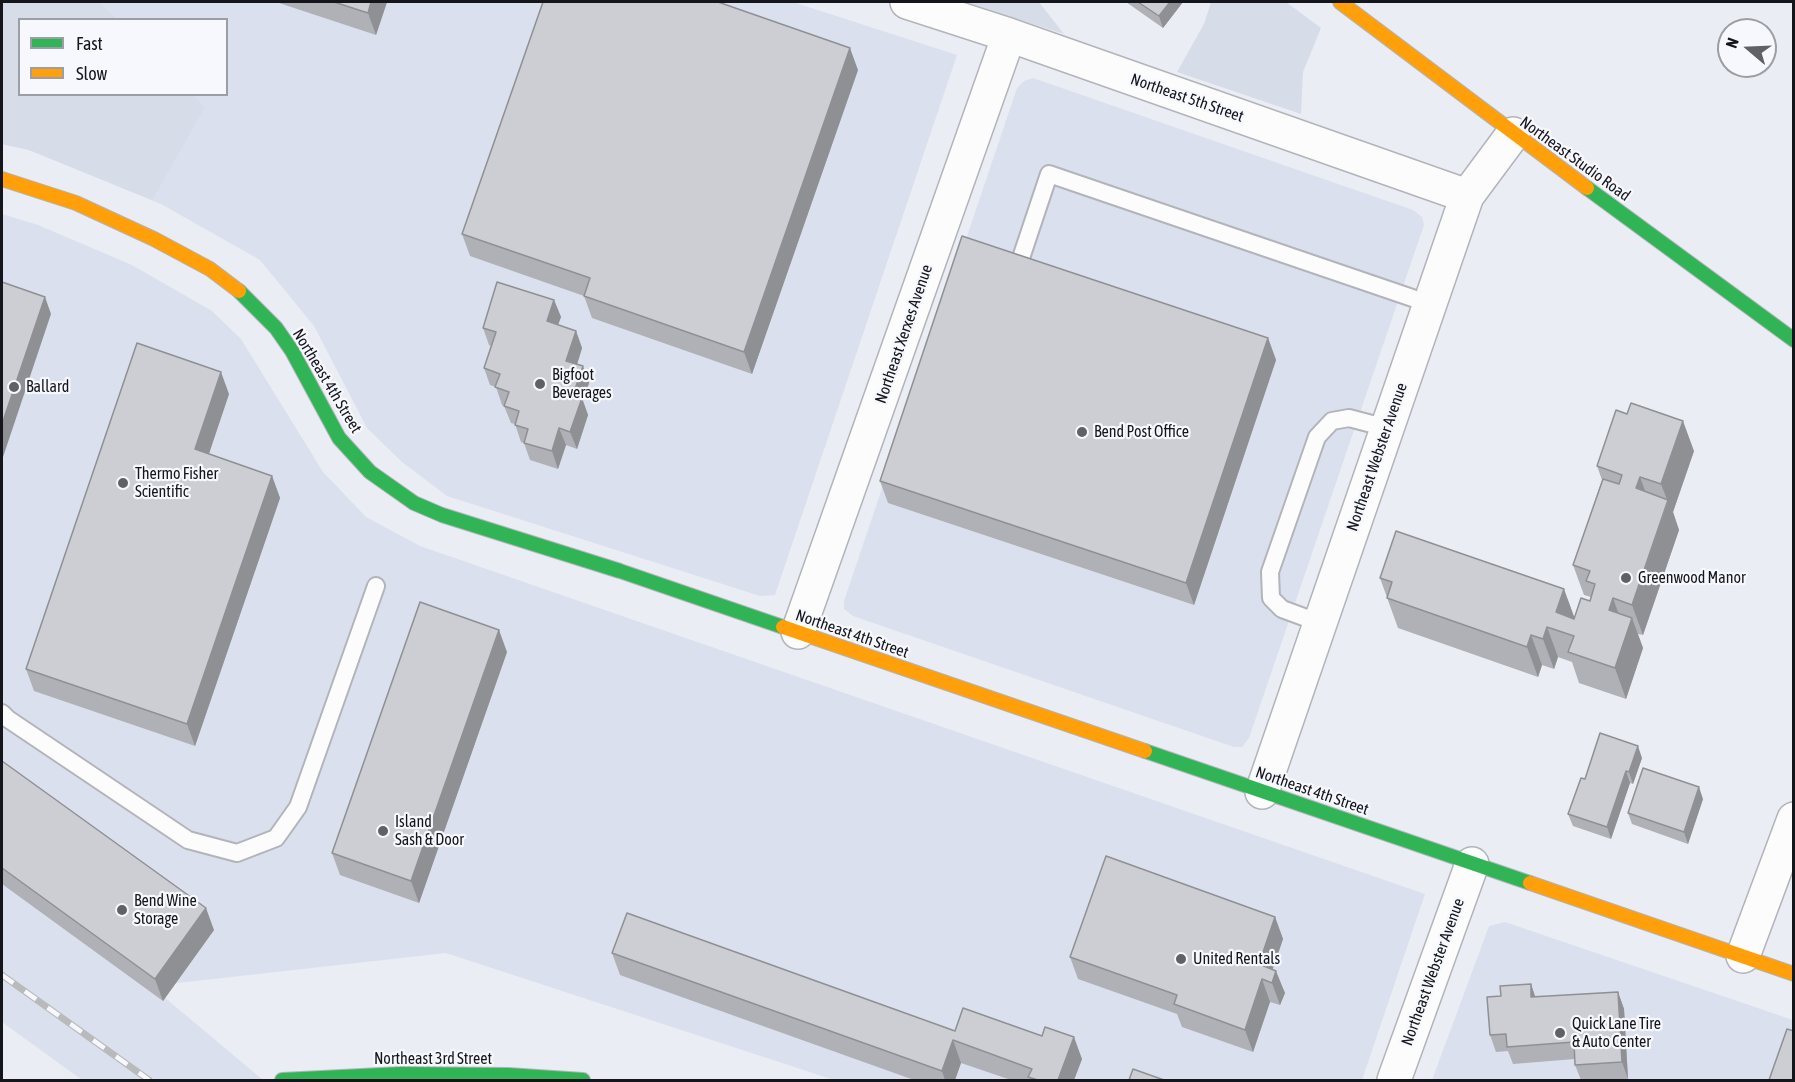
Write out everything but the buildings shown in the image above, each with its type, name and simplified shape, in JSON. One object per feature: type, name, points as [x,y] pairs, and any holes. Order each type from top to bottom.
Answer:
[{"type":"street","name":"Northeast 5th Street","points":[[907,2],[1009,35],[1467,196]]},
{"type":"street","name":"Northeast Studio Road","points":[[1340,2],[1513,134],[1794,340]]},
{"type":"street","name":"Northeast Xerxes Avenue","points":[[798,632],[1009,35]]},
{"type":"street","name":"Northeast Webster Avenue","points":[[1262,792],[1467,196],[1513,134]]},
{"type":"street","name":"Northeast 4th Street","points":[[2,179],[76,203],[154,239],[210,269],[245,295],[276,328],[292,351],[339,438],[370,472],[414,503],[442,515],[620,571],[1794,974]]},
{"type":"street","points":[[1743,956],[1794,819]]},
{"type":"street","name":"Northeast Webster Avenue","points":[[1394,1080],[1472,864]]},
{"type":"street","name":"Northeast 3rd Street","points":[[282,1080],[400,1074],[508,1075],[584,1080]]},
{"type":"lane","points":[[1016,273],[1048,174],[1430,303]]},
{"type":"lane","points":[[1320,623],[1282,609],[1271,598],[1270,572],[1317,437],[1332,421],[1349,418],[1387,428]]},
{"type":"lane","points":[[2,713],[188,840],[237,853],[276,838],[298,807],[376,586]]},
{"type":"shaded area","points":[[2,2],[793,2],[957,55],[775,595],[760,596],[447,496],[402,462],[367,428],[314,326],[260,260],[161,204],[29,150],[2,144]]},
{"type":"shaded area","points":[[2,2],[98,2],[115,18],[18,18],[18,96],[194,96],[205,107],[152,200],[29,150],[2,144]]},
{"type":"shaded area","points":[[965,2],[1039,2],[1064,34]]},
{"type":"shaded area","points":[[1211,2],[1286,2],[1321,28],[1303,72],[1301,114],[1177,72],[1204,24]]},
{"type":"shaded area","points":[[1033,78],[1413,210],[1422,217],[1424,225],[1249,738],[1242,747],[1234,747],[853,616],[844,609],[844,601],[1017,88],[1024,81]]},
{"type":"shaded area","points":[[2,214],[38,225],[132,265],[212,311],[241,339],[323,472],[366,517],[420,546],[1425,894],[1362,1080],[834,1080],[446,953],[151,986],[263,1080],[82,1080],[2,1022]]},
{"type":"shaded area","points":[[1505,922],[1793,1020],[1793,1080],[1432,1080],[1489,926]]},
{"type":"railway","points":[[2,975],[149,1080]]},
{"type":"traffic: fast","points":[[1587,188],[1794,340]]},
{"type":"traffic: fast","points":[[239,291],[276,328],[292,351],[339,438],[370,472],[414,503],[442,515],[620,571],[783,627]]},
{"type":"traffic: fast","points":[[1145,751],[1530,883]]},
{"type":"traffic: fast","points":[[282,1080],[401,1074],[508,1075],[583,1080]]},
{"type":"traffic: slow","points":[[1340,2],[1587,188]]},
{"type":"traffic: slow","points":[[2,179],[76,203],[154,239],[210,269],[239,291]]},
{"type":"traffic: slow","points":[[783,627],[1145,751]]},
{"type":"traffic: slow","points":[[1530,883],[1794,974]]},
{"type":"place","name":"Bigfoot Beverages","points":[[540,384]]},
{"type":"place","name":"Ballard","points":[[14,387]]},
{"type":"place","name":"Bend Post Office","points":[[1082,432]]},
{"type":"place","name":"Thermo Fisher Scientific","points":[[123,483]]},
{"type":"place","name":"Greenwood Manor","points":[[1626,578]]},
{"type":"place","name":"Island Sash & Door","points":[[383,831]]},
{"type":"place","name":"Bend Wine Storage","points":[[122,910]]},
{"type":"place","name":"United Rentals","points":[[1181,959]]},
{"type":"place","name":"Quick Lane Tire & Auto Center","points":[[1560,1033]]}]
